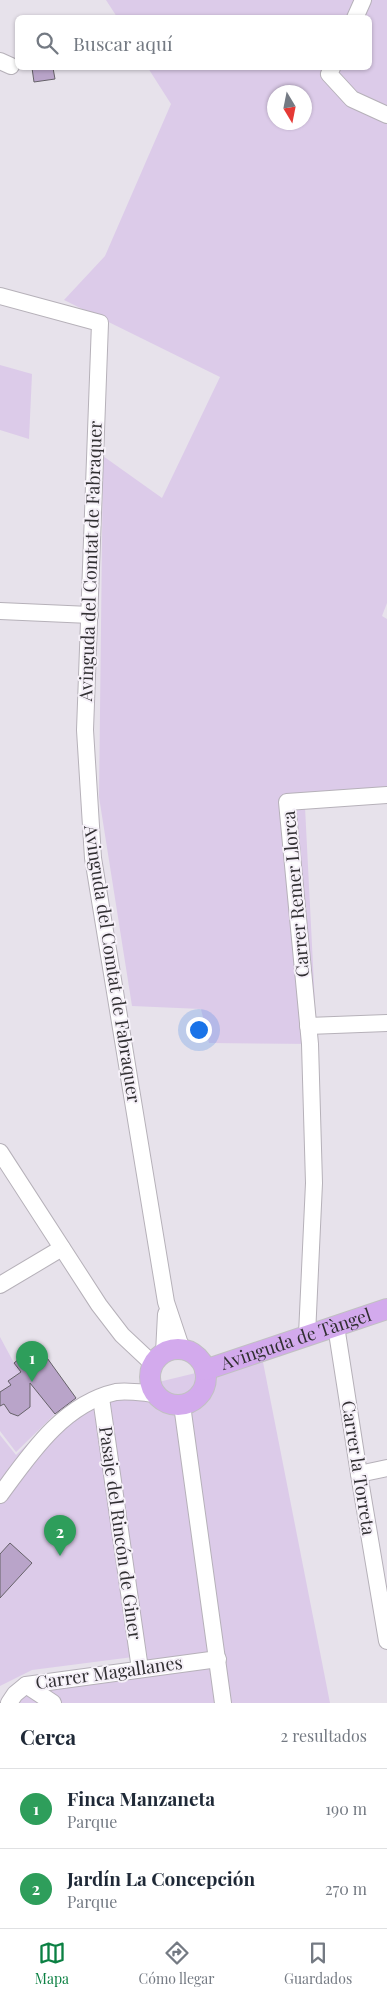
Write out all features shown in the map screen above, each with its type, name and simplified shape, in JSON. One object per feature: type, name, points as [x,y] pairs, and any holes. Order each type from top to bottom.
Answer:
[{"type":"main road","name":"Avinguda de Tàngel","points":[[205,1370],[387,1309]]},
{"type":"main road","points":[[192,1352],[198,1356],[205,1370],[206,1378],[200,1394],[195,1400],[182,1405],[167,1403],[155,1394],[151,1384],[151,1374],[167,1356],[192,1352]]},
{"type":"street","points":[[356,15],[364,0]]},
{"type":"street","points":[[331,70],[329,74],[352,99],[387,115]]},
{"type":"street","name":"Avinguda del Comtat de Fabraquer","points":[[0,296],[100,323],[85,730],[92,858],[166,1302],[167,1356]]},
{"type":"street","points":[[0,611],[90,615]]},
{"type":"street","name":"Carrer Remer Llorca","points":[[307,1335],[314,1183],[308,1026],[287,802],[387,794]]},
{"type":"street","points":[[308,1026],[387,1023]]},
{"type":"street","points":[[0,1152],[105,1313],[122,1334],[167,1356]]},
{"type":"street","points":[[0,1285],[62,1248]]},
{"type":"street","name":"Carrer la Torreta","points":[[336,1326],[358,1474],[387,1641]]},
{"type":"street","points":[[0,1495],[36,1445],[76,1408],[117,1392],[155,1394]]},
{"type":"street","name":"Pasaje del Rincón de Giner","points":[[101,1398],[140,1669]]},
{"type":"street","points":[[182,1405],[224,1703]]},
{"type":"street","points":[[358,1474],[387,1468]]},
{"type":"street","name":"Carrer Magallanes","points":[[9,1703],[15,1694],[26,1685],[218,1659]]},
{"type":"street","points":[[26,1685],[53,1703]]},
{"type":"shaded area","points":[[106,0],[387,0],[387,603],[382,616],[387,619],[387,796],[305,807],[317,1044],[209,1043],[201,1009],[132,1006],[99,797],[103,456],[162,498],[220,377],[64,300],[105,256],[171,104],[149,70],[372,70],[372,15],[116,15]]},
{"type":"shaded area","points":[[0,365],[32,374],[29,439],[0,430]]},
{"type":"shaded area","points":[[0,1337],[14,1363],[37,1344],[77,1400],[55,1414],[16,1452],[0,1431]]},
{"type":"shaded area","points":[[262,1357],[330,1703],[13,1703],[26,1685],[139,1669],[133,1657],[32,1670],[0,1686],[0,1435],[16,1455],[48,1424],[117,1392]]},
{"type":"building","points":[[32,70],[53,70],[55,79],[34,82]]},
{"type":"building","points":[[37,1344],[76,1398],[55,1414],[30,1383],[30,1407],[18,1416],[10,1413],[4,1404],[0,1406],[0,1392],[11,1385],[8,1381],[21,1372],[14,1363]]},
{"type":"building","points":[[10,1543],[32,1563],[0,1598],[0,1554]]},
{"type":"place","name":"Finca Manzaneta","points":[[32,1382]]},
{"type":"place","name":"Jardín La Concepción","points":[[60,1556]]}]
